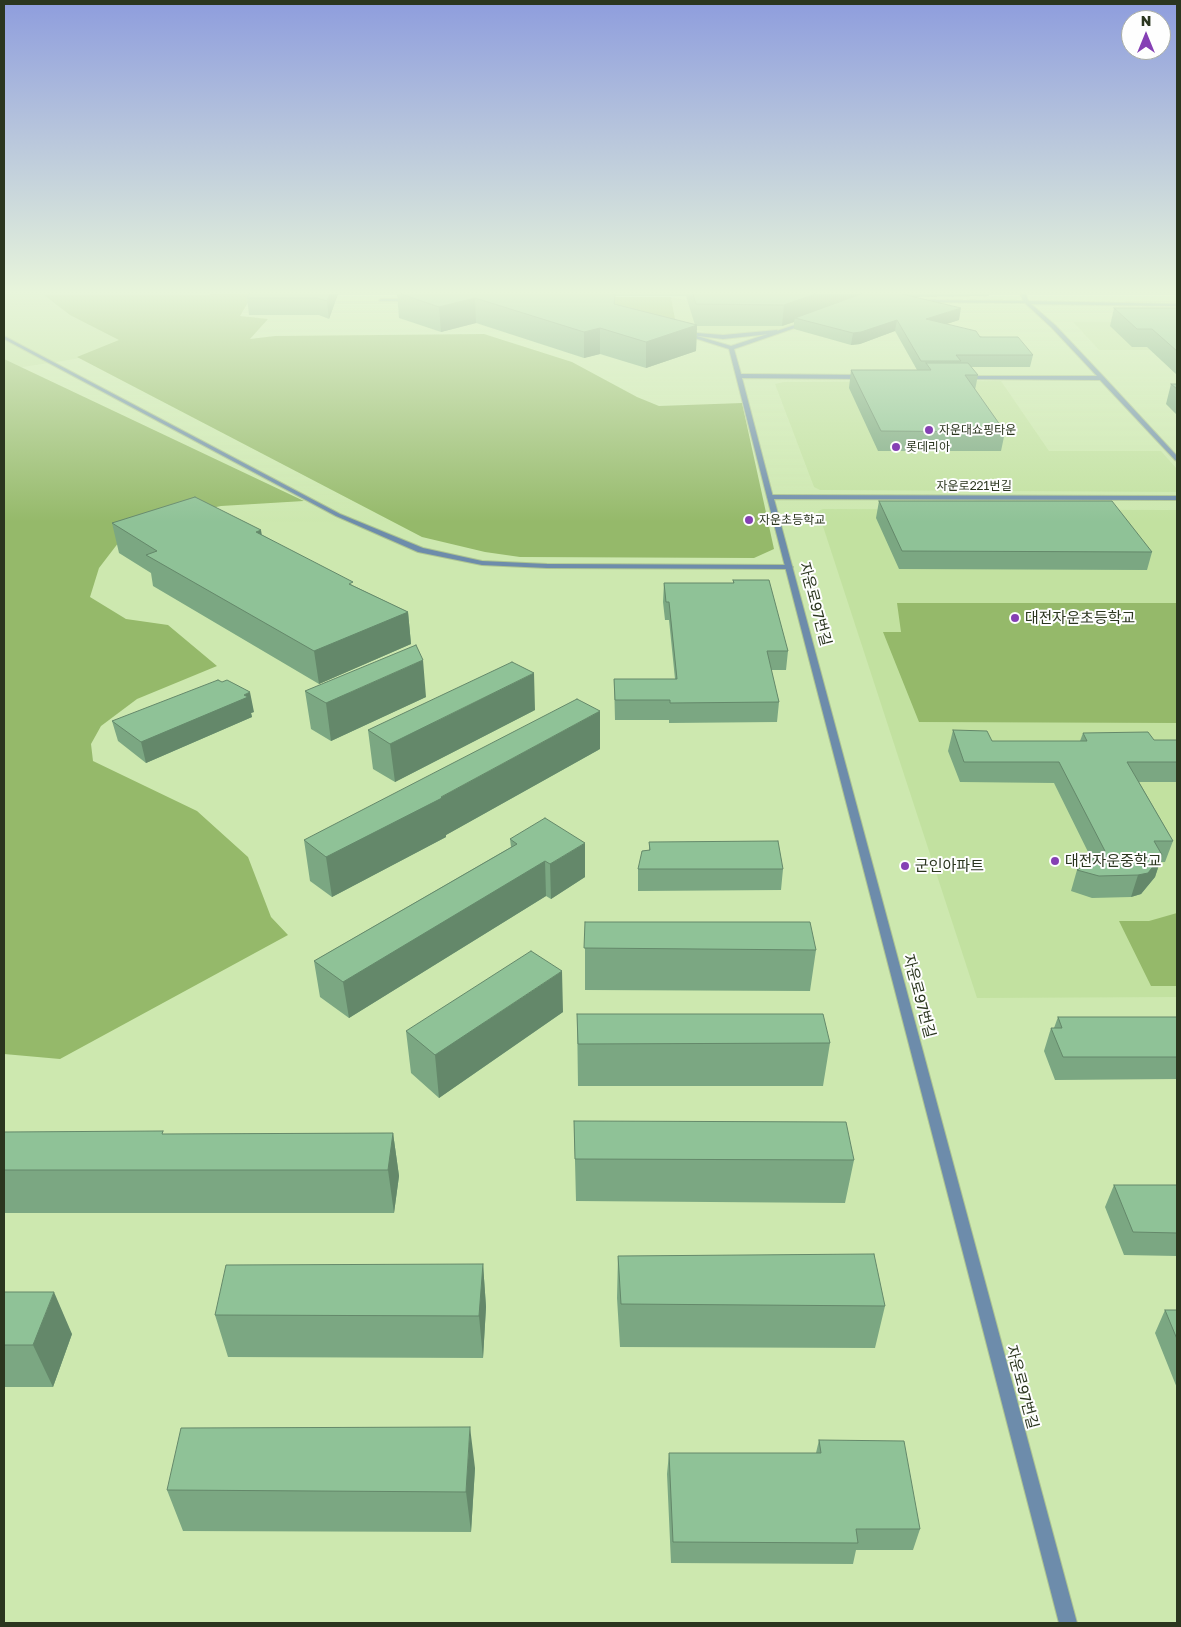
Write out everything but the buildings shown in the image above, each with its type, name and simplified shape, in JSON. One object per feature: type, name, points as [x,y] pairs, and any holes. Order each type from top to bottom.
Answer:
[{"type":"street","points":[[66,370],[338,514],[421,550],[482,563],[547,566],[789,567]]},
{"type":"street","name":"자운로97번길","points":[[736,370],[1068,1623]]},
{"type":"street","points":[[1094,370],[1177,459]]},
{"type":"street","points":[[738,376],[866,378]]},
{"type":"street","points":[[954,378],[1102,378]]},
{"type":"street","name":"자운로221번길","points":[[770,497],[1177,498]]},
{"type":"shaded area","points":[[4,370],[27,370],[304,501],[221,506],[168,517],[122,538],[99,568],[90,597],[126,619],[168,625],[217,666],[137,699],[101,726],[91,744],[93,761],[197,811],[248,857],[271,917],[288,935],[60,1059],[4,1054]]},
{"type":"shaded area","points":[[102,370],[587,370],[637,397],[659,406],[742,403],[774,549],[754,558],[520,557],[485,552],[422,537]]},
{"type":"shaded area","points":[[1001,381],[1049,451],[1161,451],[1177,469],[1177,492],[820,490],[814,487],[775,384],[784,382]]},
{"type":"shaded area","points":[[823,509],[1177,510],[1177,997],[977,998],[818,511]]},
{"type":"shaded area","points":[[897,603],[1177,603],[1177,723],[919,722],[883,632],[901,632]]},
{"type":"shaded area","points":[[1177,913],[1177,986],[1151,986],[1119,921],[1149,921]]},
{"type":"place","name":"자운대쇼핑타운","points":[[929,430]]},
{"type":"place","name":"롯데리아","points":[[896,447]]},
{"type":"place","name":"자운초등학교","points":[[749,520]]},
{"type":"place","name":"대전자운초등학교","points":[[1015,618]]},
{"type":"place","name":"대전자운중학교","points":[[1055,861]]},
{"type":"place","name":"군인아파트","points":[[905,866]]}]
